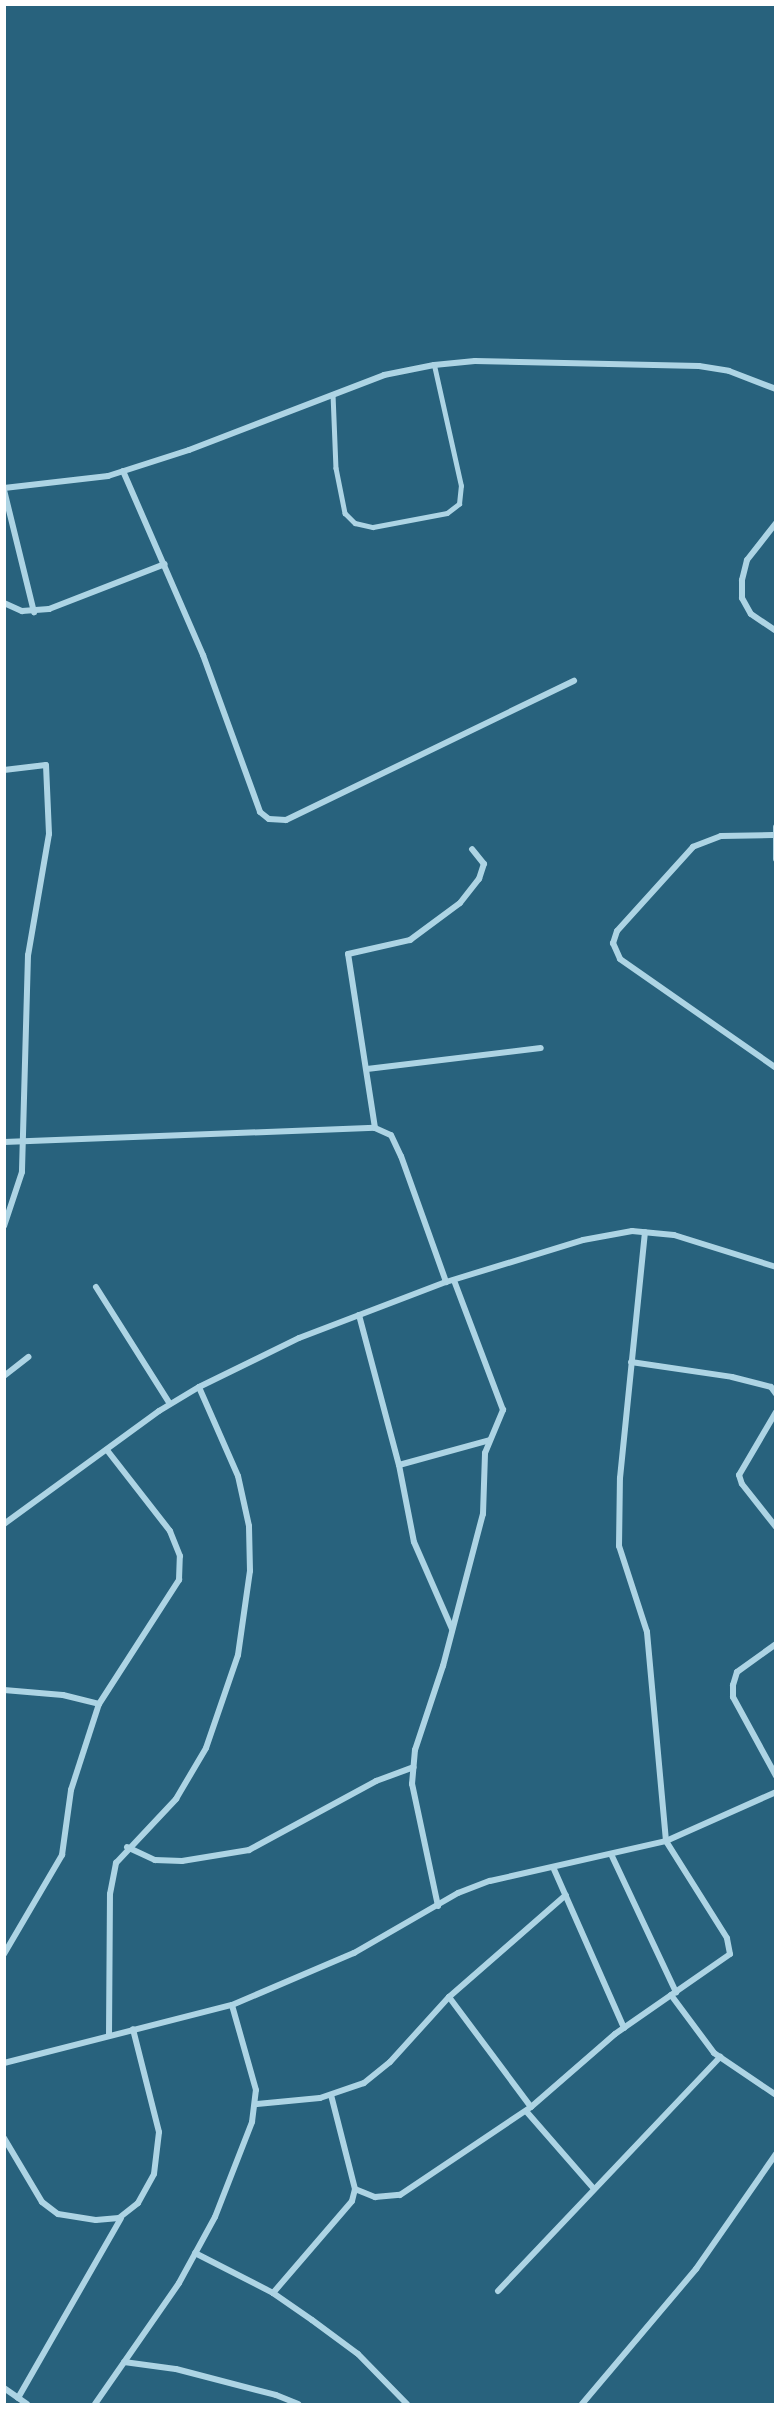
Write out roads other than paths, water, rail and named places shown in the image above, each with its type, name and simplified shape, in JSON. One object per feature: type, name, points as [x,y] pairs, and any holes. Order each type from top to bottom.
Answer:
[{"type":"street","points":[[34,612],[4,489],[67,483],[123,471],[189,450],[384,375],[434,365],[475,361],[699,366],[729,371],[776,389]]},
{"type":"street","points":[[123,471],[203,655],[258,807],[268,819],[286,820],[574,681]]},
{"type":"street","points":[[776,523],[747,560],[742,580],[742,598],[751,614],[776,631]]},
{"type":"street","points":[[4,603],[34,612],[165,564]]},
{"type":"street","points":[[4,770],[46,765],[49,834],[28,955],[25,1141],[22,1172],[4,1226]]},
{"type":"street","points":[[776,827],[773,835],[776,859]]},
{"type":"street","points":[[773,835],[722,836],[693,848],[617,931],[613,943],[620,959],[776,1068]]},
{"type":"street","points":[[375,1128],[348,954],[410,940],[460,903],[479,879],[484,864],[472,849]]},
{"type":"street","points":[[367,1069],[541,1048]]},
{"type":"street","points":[[4,1142],[375,1128],[391,1136],[401,1156],[446,1282]]},
{"type":"street","points":[[4,1524],[170,1404],[199,1387],[298,1338],[446,1282],[583,1240],[632,1231],[674,1235],[776,1267]]},
{"type":"street","points":[[355,2189],[375,2197],[400,2195],[528,2109],[624,2028],[730,1954],[731,1947],[666,1841],[647,1632],[619,1546],[617,1516],[645,1232]]},
{"type":"street","points":[[438,1906],[419,1820],[414,1767],[415,1750],[452,1630],[483,1514],[485,1453],[503,1410],[454,1280]]},
{"type":"street","points":[[96,1287],[170,1404]]},
{"type":"street","points":[[359,1315],[399,1465],[417,1551],[452,1630]]},
{"type":"street","points":[[4,1376],[28,1357]]},
{"type":"street","points":[[631,1362],[732,1377],[771,1388],[776,1394]]},
{"type":"street","points":[[109,2035],[110,1894],[116,1863],[127,1847],[156,1824],[182,1788],[210,1737],[238,1655],[250,1571],[249,1526],[237,1476],[199,1387]]},
{"type":"street","points":[[776,1412],[740,1475],[742,1484],[776,1527]]},
{"type":"street","points":[[399,1465],[490,1440]]},
{"type":"street","points":[[4,1954],[62,1855],[74,1780],[99,1704],[179,1580],[180,1556],[170,1530],[107,1450]]},
{"type":"street","points":[[776,1644],[737,1672],[733,1685],[733,1697],[776,1776]]},
{"type":"street","points":[[4,1690],[63,1695],[99,1704]]},
{"type":"street","points":[[127,1847],[154,1860],[182,1861],[249,1850],[358,1790],[414,1767]]},
{"type":"street","points":[[4,2062],[232,2005],[354,1953],[438,1906],[490,1881],[666,1841],[776,1792]]},
{"type":"street","points":[[611,1854],[674,1993],[720,2057],[776,2095]]},
{"type":"street","points":[[553,1867],[624,2028]]},
{"type":"street","points":[[256,2104],[331,2095],[364,2083],[390,2062],[448,1997],[566,1895]]},
{"type":"street","points":[[448,1997],[528,2109],[594,2189]]},
{"type":"street","points":[[95,2404],[195,2253],[215,2217],[256,2104],[232,2005]]},
{"type":"street","points":[[18,2398],[121,2217],[138,2203],[154,2174],[159,2132],[133,2029]]},
{"type":"street","points":[[498,2291],[720,2057]]},
{"type":"street","points":[[273,2293],[352,2201],[355,2189],[331,2095]]},
{"type":"street","points":[[4,2138],[42,2202],[58,2214],[96,2220],[121,2217]]},
{"type":"street","points":[[582,2404],[696,2269],[776,2154]]},
{"type":"street","points":[[195,2253],[273,2293],[358,2354],[407,2404]]},
{"type":"street","points":[[124,2362],[176,2368],[276,2395],[298,2404]]},
{"type":"street","points":[[4,2388],[27,2404]]},
{"type":"lane","points":[[333,394],[336,468],[345,513],[355,523],[373,527],[447,513],[459,504],[461,486],[434,365]]}]
